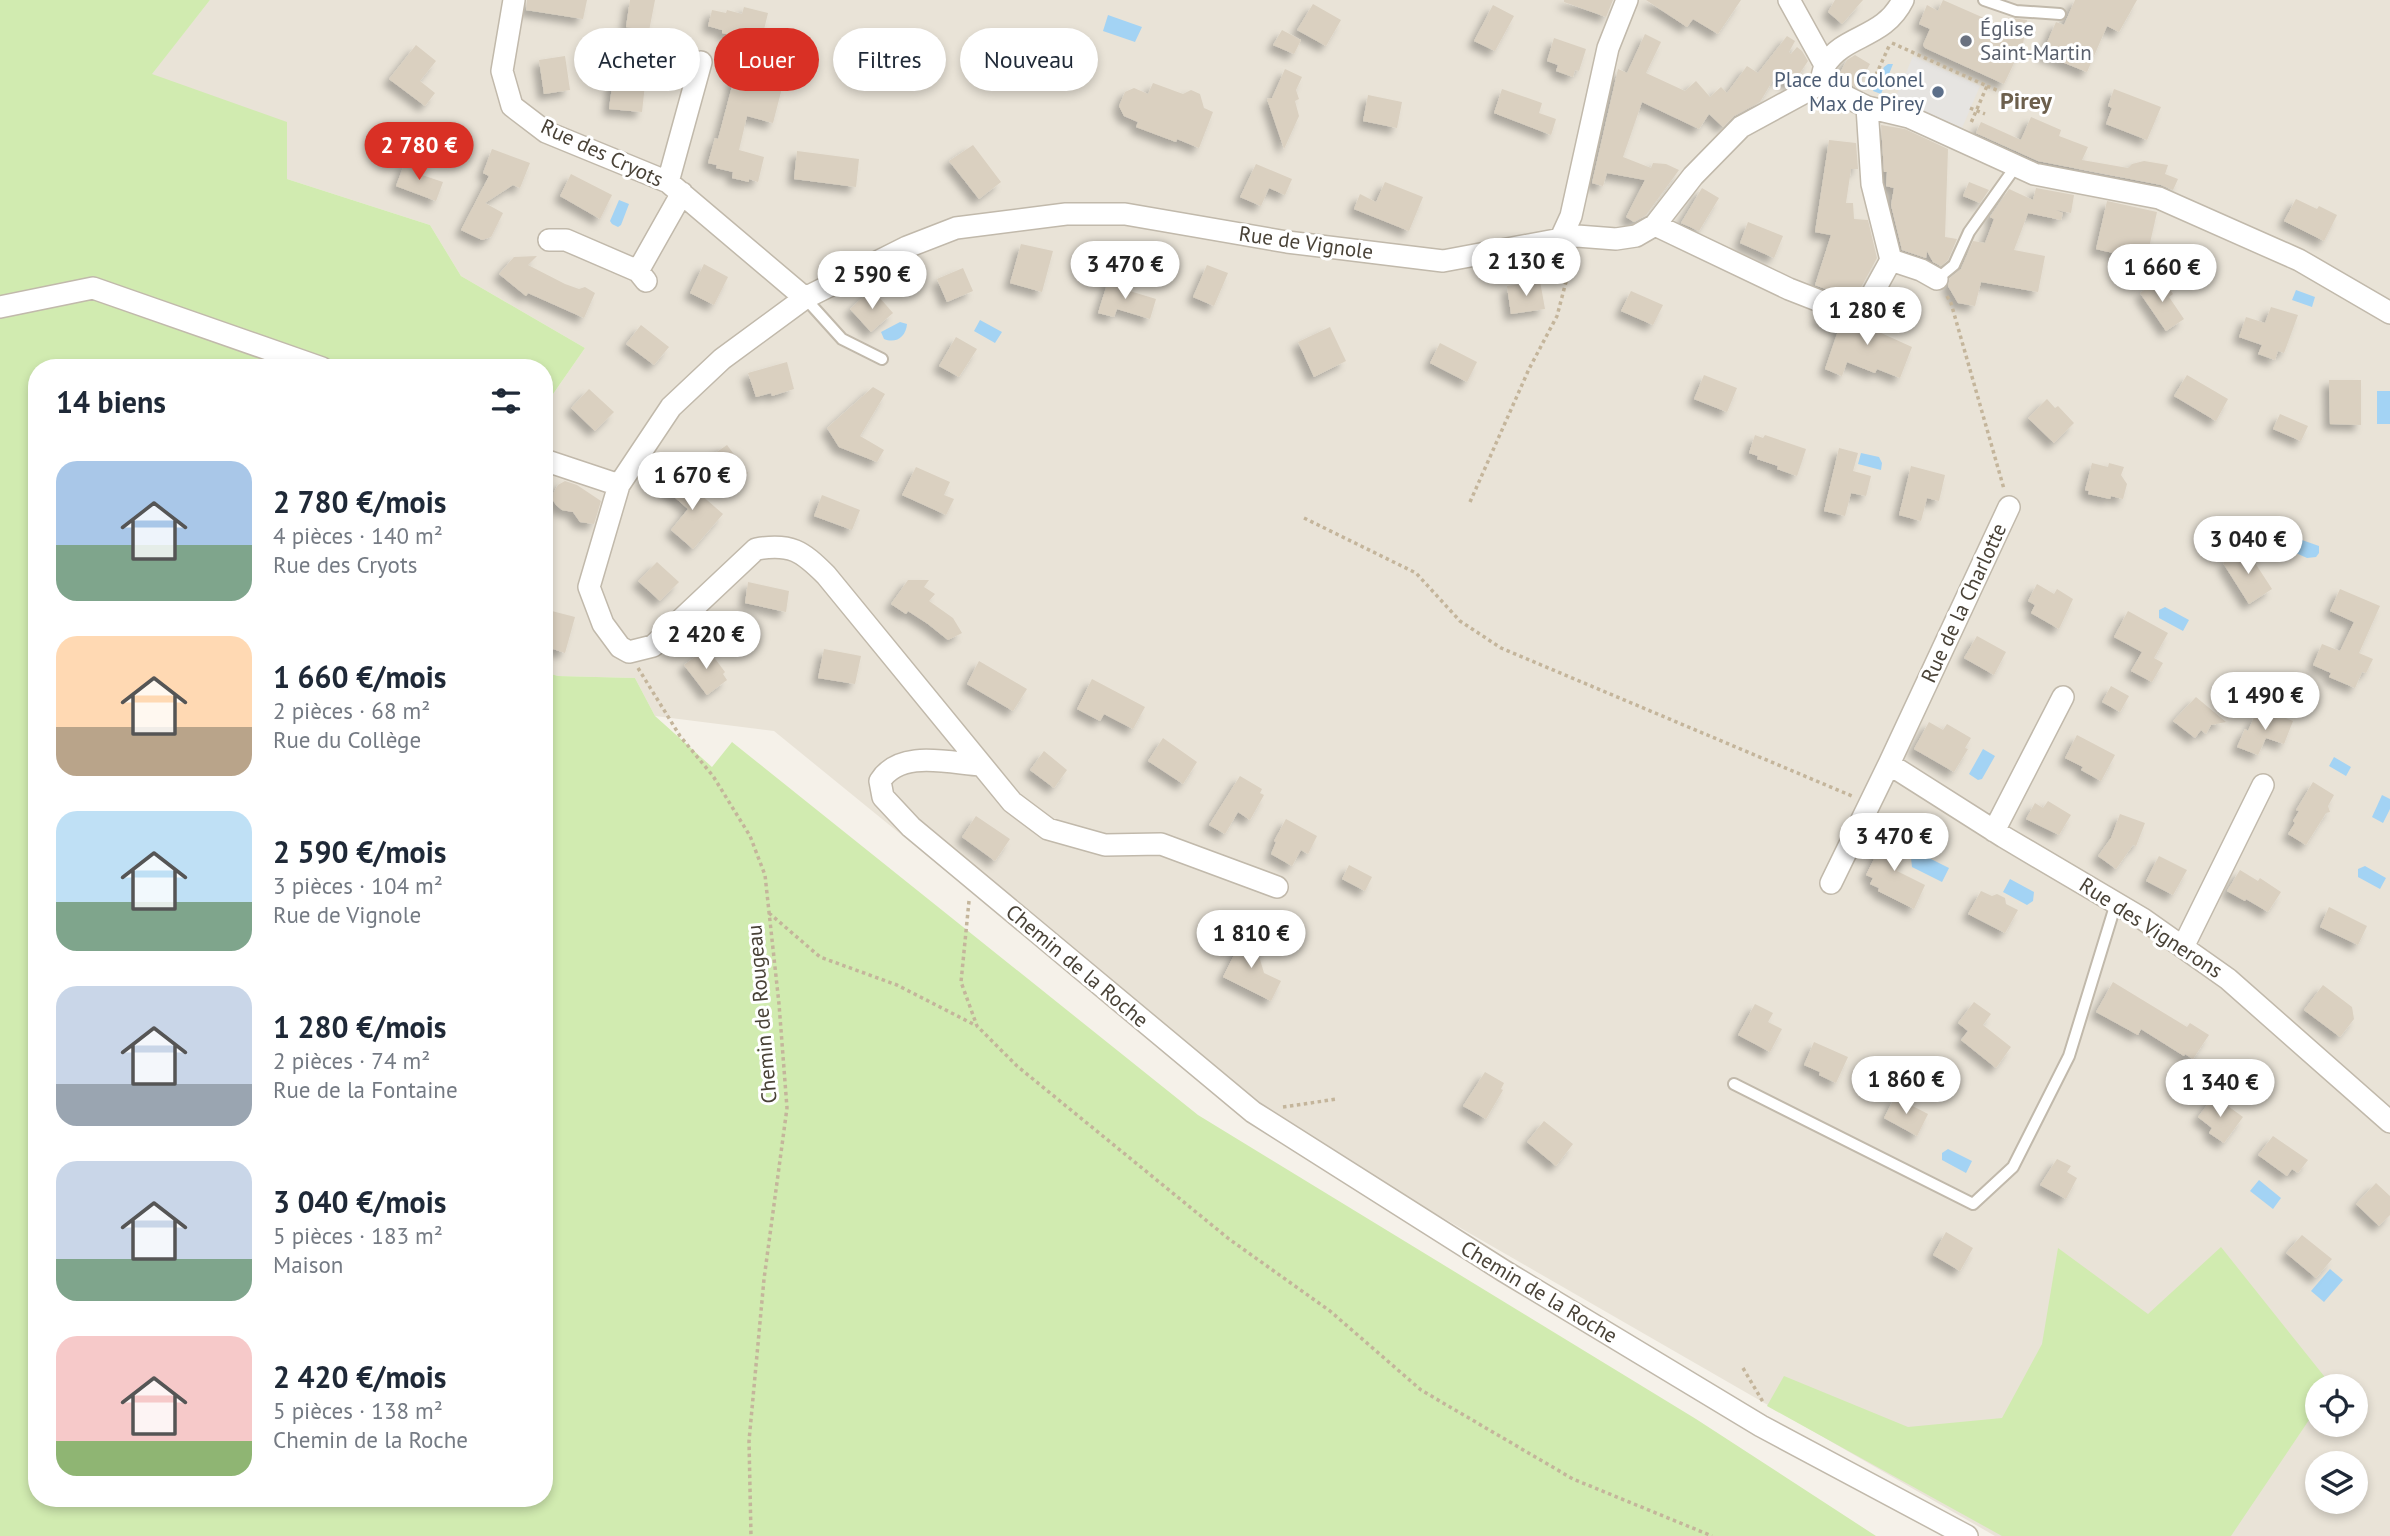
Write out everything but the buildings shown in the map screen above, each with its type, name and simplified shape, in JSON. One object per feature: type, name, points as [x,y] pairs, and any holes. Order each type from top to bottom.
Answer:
[{"type":"street","name":"Rue des Cryots","points":[[514,0],[502,71],[512,106],[546,131],[675,188],[805,298]]},
{"type":"street","points":[[1569,238],[1571,216],[1608,48],[1627,0]]},
{"type":"street","points":[[1789,0],[1823,74],[1867,107],[1909,117],[2034,174],[2159,198],[2299,260],[2388,309]]},
{"type":"street","points":[[1867,107],[1872,184],[1891,260],[1863,311],[1853,314],[1789,289],[1655,225],[1693,176],[1741,127],[1823,74],[1836,51],[1892,19],[1903,0]]},
{"type":"street","points":[[550,240],[566,240],[642,276],[675,188],[701,62]]},
{"type":"street","name":"Rue de Vignole","points":[[619,485],[671,407],[722,359],[805,298],[907,247],[956,228],[1066,214],[1125,214],[1287,242],[1443,261],[1569,238],[1616,239],[1636,236],[1655,225]]},
{"type":"street","points":[[1891,260],[1922,270],[1937,279]]},
{"type":"street","points":[[0,307],[93,288],[296,359]]},
{"type":"street","points":[[553,463],[619,485],[589,587],[603,624],[620,647],[629,652],[653,646],[756,549],[777,545],[806,555],[826,575],[1012,802],[1048,829],[1105,845],[1161,844],[1277,887]]},
{"type":"street","name":"Rue de la Charlotte","points":[[1831,883],[2008,507]]},
{"type":"street","points":[[1994,831],[2063,697]]},
{"type":"street","name":"Chemin de la Roche","points":[[981,765],[912,761],[888,769],[880,782],[883,797],[893,810],[971,878],[1253,1112],[1504,1271],[1761,1426],[1967,1536]]},
{"type":"street","name":"Rue des Vignerons","points":[[1889,764],[1994,831],[2116,903],[2228,979],[2390,1122]]},
{"type":"street","points":[[2183,947],[2263,785]]},
{"type":"lane","points":[[1984,0],[2016,11],[2060,14]]},
{"type":"lane","points":[[1937,279],[1954,265],[1969,232],[2016,166]]},
{"type":"lane","points":[[805,298],[842,339],[882,359]]},
{"type":"lane","points":[[1734,1084],[1973,1204],[2012,1167],[2069,1056],[2116,903]]},
{"type":"path","points":[[1867,107],[1868,92],[1890,43],[2006,94]]},
{"type":"path","points":[[1962,143],[1987,86]]},
{"type":"path","points":[[1970,108],[1984,114]]},
{"type":"path","points":[[1470,502],[1529,369],[1557,316],[1569,238]]},
{"type":"path","name":"Rue de la Charlotte","points":[[1937,279],[1951,303],[2008,507]]},
{"type":"path","points":[[1304,518],[1416,573],[1460,621],[1502,648],[1870,804]]},
{"type":"path","name":"Chemin de Rougeau","points":[[629,652],[680,736],[713,776],[750,836],[765,875],[787,1108],[764,1279],[749,1441],[751,1536]]},
{"type":"path","points":[[971,878],[961,982],[977,1026]]},
{"type":"path","points":[[769,913],[820,957],[897,985],[977,1026],[1028,1075],[1229,1239],[1330,1311],[1421,1390],[1573,1479],[1712,1536]]},
{"type":"path","points":[[1253,1112],[1337,1099]]},
{"type":"shaded area","points":[[210,0],[2390,0],[2390,1536],[1995,1536],[1254,1109],[1226,1099],[774,731],[655,716],[635,678],[553,675],[553,394],[585,348],[461,276],[430,225],[287,179],[151,74]]},
{"type":"shaded area","name":"Place du Colonel Max de Pirey","points":[[1913,56],[1980,86],[1962,128],[1895,99]]},
{"type":"green space","points":[[0,0],[210,0],[152,74],[287,122],[287,179],[430,225],[461,276],[585,348],[553,394],[553,359],[28,359],[28,1507],[553,1507],[553,675],[635,678],[655,716],[712,767],[732,742],[1198,1115],[1696,1419],[1876,1536],[0,1536]]},
{"type":"green space","points":[[2221,1247],[2322,1374],[2305,1374],[2305,1426],[2231,1536],[2002,1536],[1767,1406],[1784,1376],[1908,1427],[2002,1418],[2042,1344],[2058,1248],[2148,1314]]},
{"type":"water","points":[[1108,15],[1142,27],[1135,42],[1103,31]]},
{"type":"water","points":[[1893,64],[1881,94],[1873,91],[1884,67]]},
{"type":"water","points":[[619,200],[629,204],[618,227],[610,221]]},
{"type":"water","points":[[2296,290],[2315,297],[2312,307],[2292,300]]},
{"type":"water","points":[[980,320],[1002,332],[995,343],[974,331]]},
{"type":"water","points":[[900,322],[907,324],[902,336],[893,341],[884,339],[881,332]]},
{"type":"water","points":[[2377,391],[2390,391],[2390,424],[2377,424]]},
{"type":"water","points":[[1861,453],[1879,457],[1881,470],[1858,464]]},
{"type":"water","points":[[2302,540],[2319,546],[2316,557],[2307,558],[2296,553],[2287,555],[2290,545]]},
{"type":"water","points":[[2165,607],[2189,620],[2183,631],[2159,618],[2159,610]]},
{"type":"water","points":[[2292,684],[2305,695],[2299,704],[2280,693],[2283,687]]},
{"type":"water","points":[[1983,749],[1995,756],[1982,779],[1978,780],[1969,774]]},
{"type":"water","points":[[2334,757],[2351,767],[2346,776],[2329,766]]},
{"type":"water","points":[[2382,795],[2390,799],[2390,809],[2383,823],[2372,817]]},
{"type":"water","points":[[1919,853],[1949,868],[1942,882],[1912,867],[1911,858]]},
{"type":"water","points":[[2365,866],[2386,878],[2380,889],[2358,877],[2358,869]]},
{"type":"water","points":[[2010,879],[2034,892],[2033,901],[2027,905],[2003,892]]},
{"type":"water","points":[[1948,1149],[1972,1161],[1966,1173],[1942,1160],[1942,1153]]},
{"type":"water","points":[[2259,1180],[2281,1198],[2273,1209],[2250,1191]]},
{"type":"water","points":[[2330,1269],[2343,1280],[2324,1302],[2311,1291]]},
{"type":"place","name":"Église Saint-Martin","points":[[1966,41]]},
{"type":"place","name":"Place du Colonel Max de Pirey","points":[[1938,92]]},
{"type":"district","name":"Pirey","points":[[2026,101]]}]
